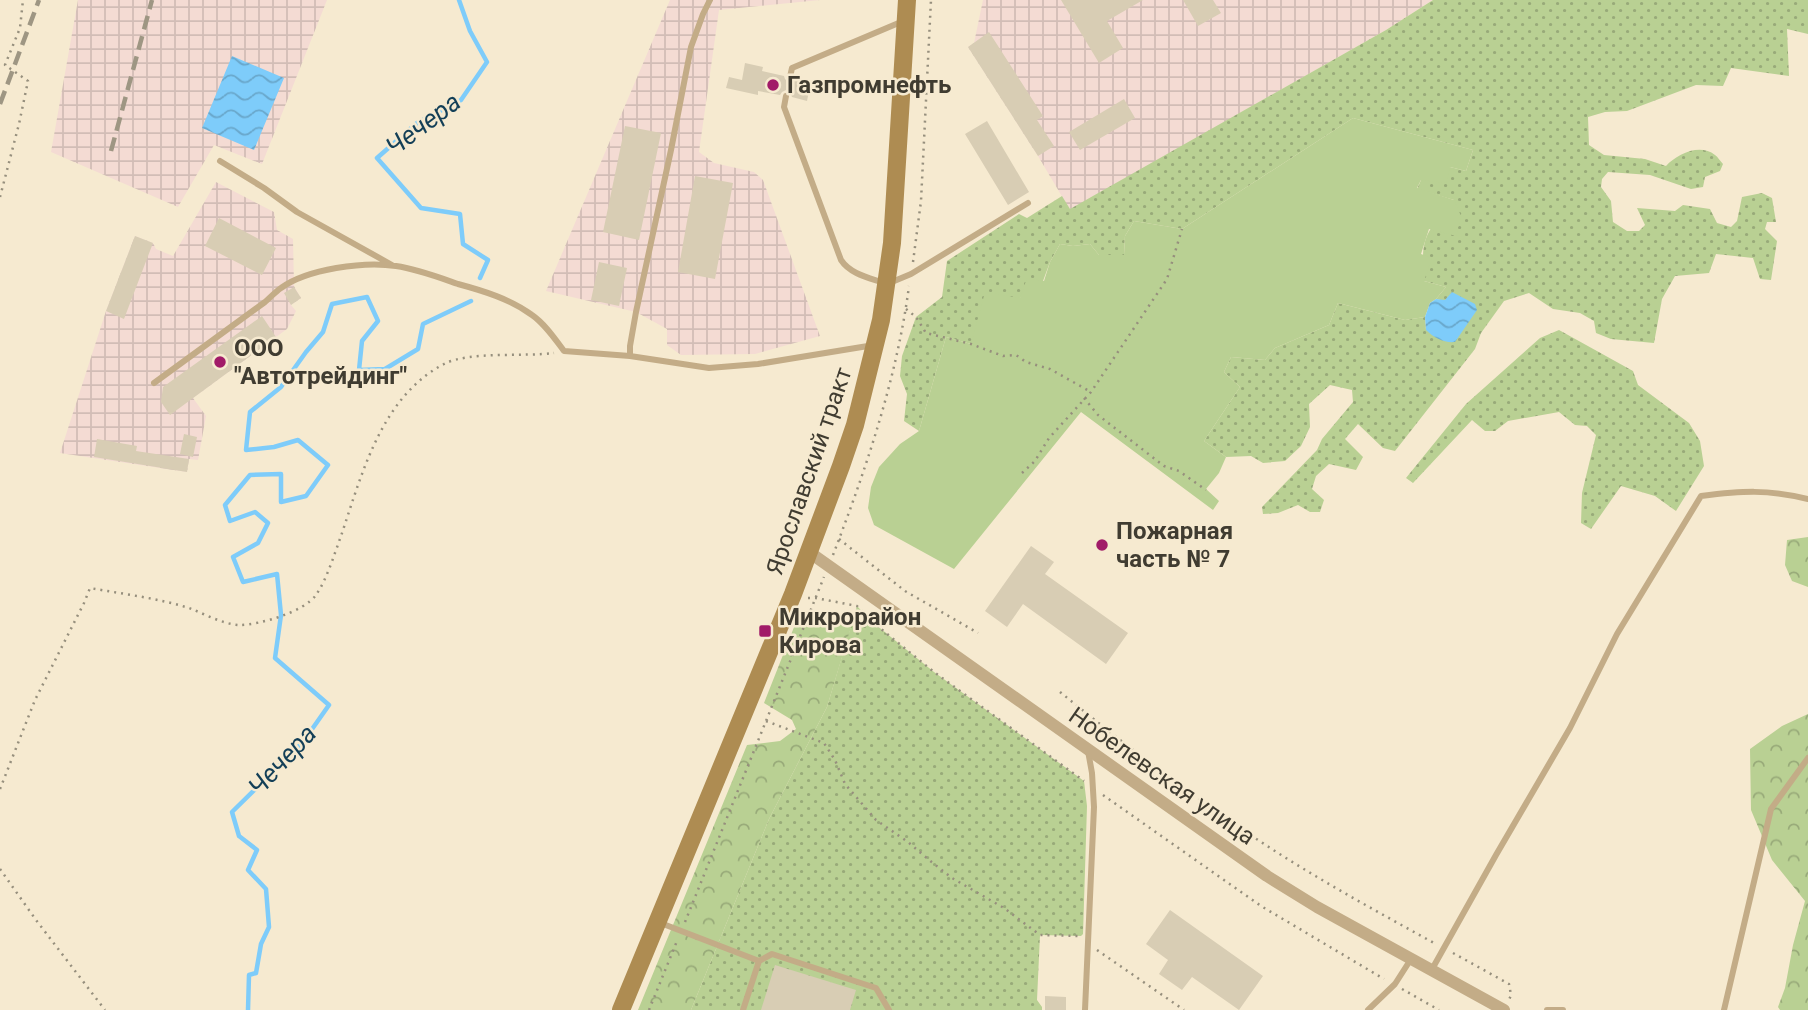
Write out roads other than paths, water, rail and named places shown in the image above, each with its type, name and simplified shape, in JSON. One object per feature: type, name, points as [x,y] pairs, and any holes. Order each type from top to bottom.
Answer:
[{"type":"street","name":"Ярославский тракт","points":[[621,1010],[809,552],[855,425],[876,344],[887,284],[892,243],[907,0]]},
{"type":"street","name":"Нобелевская улица","points":[[809,552],[1267,876],[1431,971],[1506,1006]]},
{"type":"lane","points":[[630,356],[634,324],[691,47],[710,0]]},
{"type":"lane","points":[[790,77],[792,68],[906,20]]},
{"type":"lane","points":[[786,96],[784,107],[841,260],[855,272],[887,284],[911,274],[1028,203]]},
{"type":"lane","points":[[220,161],[297,212],[394,265],[493,294],[515,304],[534,315],[564,351],[630,356],[709,368],[758,364],[876,344]]},
{"type":"lane","points":[[155,383],[294,280],[349,266],[394,265]]},
{"type":"lane","points":[[1431,971],[1570,728],[1617,634],[1701,496],[1745,491],[1782,493],[1808,499]]},
{"type":"lane","points":[[1085,1010],[1094,807],[1088,749]]},
{"type":"lane","points":[[1724,1010],[1771,809],[1808,758]]},
{"type":"lane","points":[[657,922],[759,961]]},
{"type":"lane","points":[[743,1010],[759,961],[772,954],[876,988],[889,1010]]},
{"type":"lane","points":[[1368,1010],[1395,984],[1411,959]]},
{"type":"lane","points":[[1547,1010],[1563,1010]]},
{"type":"water","points":[[232,56],[284,78],[254,150],[202,128]]},
{"type":"water","points":[[1452,292],[1475,304],[1477,310],[1455,342],[1439,339],[1426,330],[1425,317],[1430,303],[1436,299],[1445,300]]},
{"type":"waterway","name":"Чечера","points":[[459,0],[470,31],[487,62],[461,100],[417,123],[377,158],[421,208],[460,214],[463,244],[488,260],[480,278]]},
{"type":"waterway","name":"Чечера","points":[[248,1010],[249,975],[256,973],[261,944],[269,927],[266,889],[248,870],[257,850],[239,836],[232,812],[303,742],[329,705],[275,658],[281,615],[277,574],[243,582],[233,557],[258,543],[268,523],[255,512],[230,521],[225,505],[250,475],[281,474],[281,502],[306,496],[328,465],[298,440],[274,447],[246,450],[250,412],[281,387],[323,332],[332,304],[367,297],[378,321],[362,341],[359,370],[385,369],[418,349],[423,324],[471,301]]},
{"type":"railway","points":[[0,104],[39,0]]},
{"type":"railway","points":[[111,151],[152,0]]},
{"type":"place","name":"Газпромнефть","points":[[773,85]]},
{"type":"place","name":"ООО \"Автотрейдинг\"","points":[[220,362]]},
{"type":"place","name":"Пожарная часть № 7","points":[[1102,545]]},
{"type":"place","name":"Микрорайон Кирова","points":[[765,631]]}]
